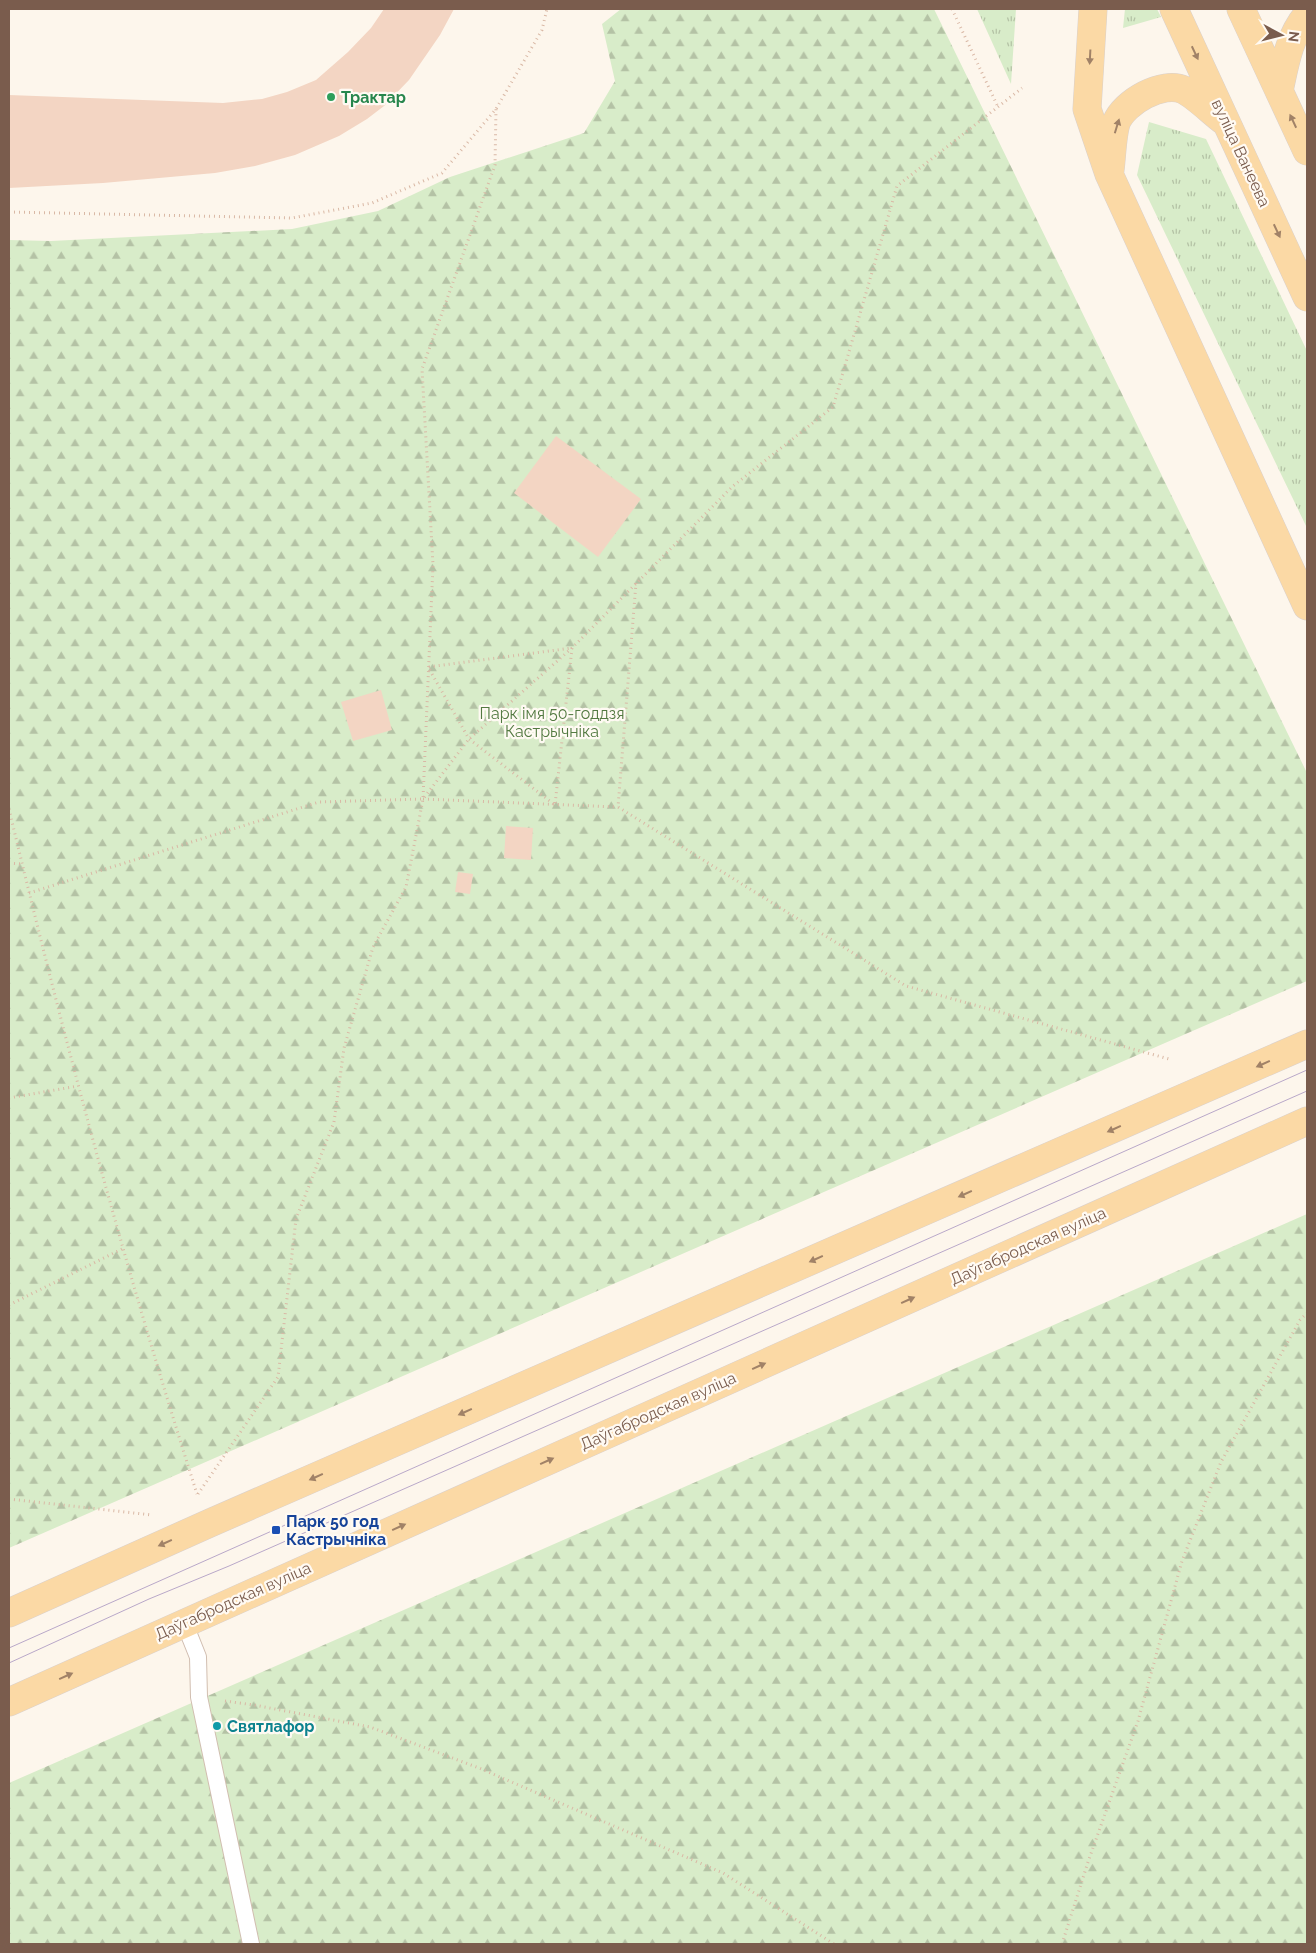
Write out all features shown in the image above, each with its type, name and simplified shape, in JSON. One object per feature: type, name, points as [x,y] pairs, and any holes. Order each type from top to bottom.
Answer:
[{"type":"main road","points":[[1093,9],[1087,109],[1109,174],[1307,606]]},
{"type":"main road","name":"вуліца Ванеева","points":[[1174,9],[1307,297]]},
{"type":"main road","points":[[1241,9],[1307,151]]},
{"type":"main road","points":[[1279,91],[1286,56],[1293,36],[1307,15]]},
{"type":"main road","points":[[1109,174],[1116,123],[1126,108],[1149,92],[1165,88],[1184,90],[1227,123]]},
{"type":"main road","points":[[9,1613],[210,1523],[1307,1044]]},
{"type":"main road","name":"Даўгабродская вуліца","points":[[9,1702],[184,1622],[1307,1121]]},
{"type":"lane","points":[[184,1622],[198,1657],[199,1697],[251,1944]]},
{"type":"path","points":[[9,212],[292,218],[372,203],[442,172],[496,109],[542,30],[548,9]]},
{"type":"path","points":[[952,9],[998,107]]},
{"type":"path","points":[[423,799],[469,739],[572,648],[733,486],[833,407],[897,186],[1022,88]]},
{"type":"path","points":[[9,809],[78,1086],[122,1249],[198,1495],[278,1377],[296,1219],[334,1122],[344,1048],[373,947],[406,887],[423,799],[432,565],[422,369],[495,165],[496,109]]},
{"type":"path","points":[[618,808],[636,583]]},
{"type":"path","points":[[428,667],[572,648]]},
{"type":"path","points":[[554,805],[572,648]]},
{"type":"path","points":[[428,667],[469,739],[554,805]]},
{"type":"path","points":[[29,893],[319,802],[423,799],[618,808],[906,986],[1169,1060]]},
{"type":"path","points":[[9,863],[22,864]]},
{"type":"path","points":[[9,1098],[78,1086]]},
{"type":"path","points":[[9,1305],[122,1249]]},
{"type":"path","points":[[1062,1944],[1088,1862],[1138,1721],[1182,1561],[1221,1462],[1300,1320],[1307,1313]]},
{"type":"path","points":[[9,1499],[152,1515]]},
{"type":"path","points":[[199,1697],[254,1705],[370,1727],[479,1768],[723,1873],[834,1944]]},
{"type":"green space","name":"Парк імя 50-годдзя Кастрычніка","points":[[621,9],[934,9],[1307,773],[1307,981],[9,1548],[9,240],[51,241],[292,229],[378,211],[450,177],[584,133],[615,81],[602,24]]},
{"type":"green space","points":[[977,9],[1016,9],[1011,84]]},
{"type":"green space","points":[[1125,9],[1157,9],[1161,17],[1123,28]]},
{"type":"green space","points":[[1149,122],[1206,139],[1307,351],[1307,528],[1137,175]]},
{"type":"green space","points":[[1307,1214],[1307,1944],[9,1944],[9,1783]]},
{"type":"building","name":"Трактар","points":[[384,9],[454,9],[440,35],[409,80],[384,106],[339,136],[295,155],[255,166],[215,173],[103,183],[9,188],[9,95],[223,103],[262,99],[287,92],[316,80],[348,52],[371,28]]},
{"type":"building","points":[[556,436],[641,499],[598,557],[514,493]]},
{"type":"building","points":[[381,690],[392,730],[353,741],[341,702]]},
{"type":"building","points":[[506,826],[533,828],[531,860],[504,858]]},
{"type":"building","points":[[458,872],[473,874],[470,894],[455,892]]},
{"type":"tram line","points":[[9,1648],[1307,1070]]},
{"type":"tram line","points":[[9,1663],[149,1599],[229,1566],[1307,1091]]},
{"type":"place","name":"Трактар","points":[[331,97]]},
{"type":"place","name":"Парк 50 год Кастрычніка","points":[[276,1530]]},
{"type":"place","name":"Святлафор","points":[[217,1726]]}]
